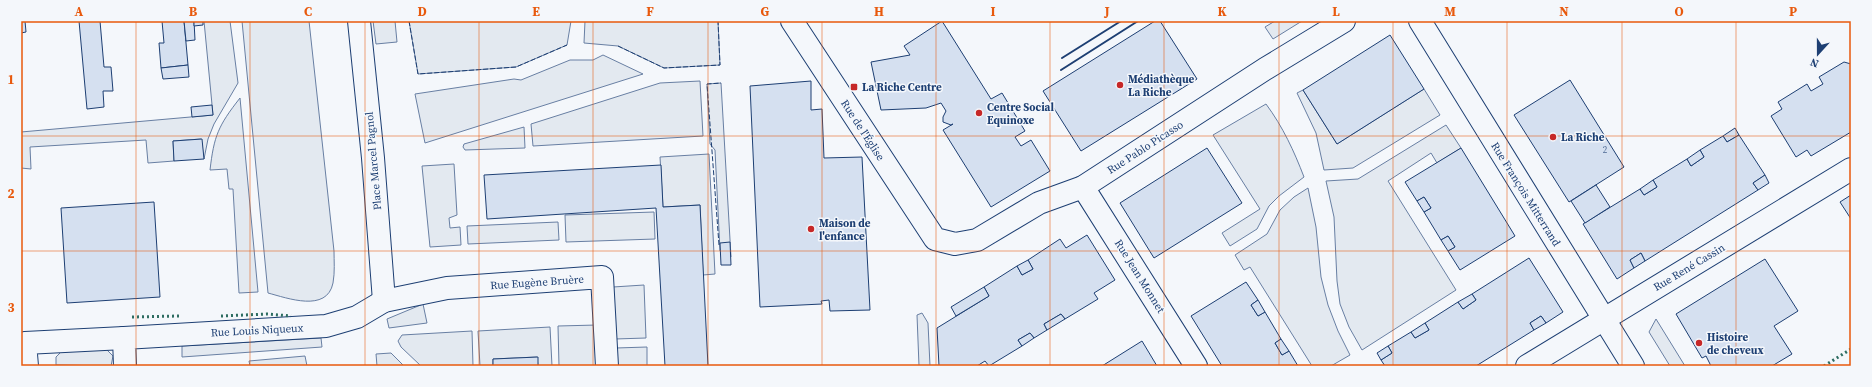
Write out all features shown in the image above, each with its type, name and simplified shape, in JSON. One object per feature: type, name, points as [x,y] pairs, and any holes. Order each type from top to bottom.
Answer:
[{"type":"street","name":"Place Marcel Pagnol","points":[[359,21],[374,158],[384,301]]},
{"type":"street","name":"Rue de l'Église","points":[[792,21],[935,239]]},
{"type":"street","name":"Rue Pablo Picasso","points":[[935,239],[955,244],[977,240],[1039,203],[1083,187],[1265,69],[1344,21]]},
{"type":"street","name":"Rue François Mitterrand","points":[[1420,21],[1633,366]]},
{"type":"street","name":"Rue René Cassin","points":[[1527,366],[1851,169]]},
{"type":"street","name":"Rue Jean Monnet","points":[[1083,187],[1196,366]]},
{"type":"street","name":"Rue Eugène Bruère","points":[[384,301],[447,288],[602,277],[607,366]]},
{"type":"street","name":"Rue Louis Niqueux","points":[[27,366],[25,343],[326,326],[357,317],[384,301]]},
{"type":"street","points":[[124,338],[125,366]]},
{"type":"shaded area","points":[[204,21],[230,21],[238,83],[214,124],[208,139],[204,159],[201,139],[173,141],[174,161],[148,163],[146,140],[30,147],[31,169],[21,168],[21,132],[213,115]]},
{"type":"shaded area","points":[[242,21],[309,21],[334,251],[333,283],[329,292],[323,298],[315,301],[295,300],[268,293]]},
{"type":"shaded area","points":[[373,21],[395,21],[397,42],[376,44]]},
{"type":"shaded area","points":[[409,21],[571,21],[567,45],[516,67],[418,74]]},
{"type":"shaded area","points":[[585,21],[718,21],[720,65],[664,68],[618,46],[584,43]]},
{"type":"shaded area","points":[[1275,21],[1302,21],[1273,39],[1265,27]]},
{"type":"shaded area","points":[[603,55],[643,74],[425,143],[415,94],[514,79],[521,80],[570,60],[593,60]]},
{"type":"shaded area","points":[[700,81],[703,136],[533,146],[531,124],[660,83]]},
{"type":"shaded area","points":[[721,83],[731,257],[720,251],[715,150],[710,144],[707,84]]},
{"type":"shaded area","points":[[1424,89],[1440,115],[1353,168],[1324,170],[1316,133],[1297,93],[1303,90],[1337,144]]},
{"type":"shaded area","points":[[240,98],[258,292],[239,293],[233,189],[229,189],[227,169],[210,170],[213,148],[218,132]]},
{"type":"shaded area","points":[[1266,104],[1288,139],[1304,177],[1279,196],[1269,206],[1257,229],[1230,246],[1222,233],[1260,209],[1213,135]]},
{"type":"shaded area","points":[[1446,125],[1461,148],[1437,163],[1431,153],[1388,181],[1456,290],[1362,350],[1349,327],[1340,304],[1337,281],[1334,217],[1326,181],[1358,179]]},
{"type":"shaded area","points":[[524,127],[525,148],[465,150],[463,147],[464,144]]},
{"type":"shaded area","points":[[709,154],[715,274],[703,275],[700,205],[663,207],[660,157]]},
{"type":"shaded area","points":[[454,164],[457,215],[449,218],[450,228],[460,227],[461,245],[430,247],[422,166]]},
{"type":"shaded area","points":[[1308,188],[1316,227],[1321,277],[1328,305],[1338,331],[1350,355],[1331,366],[1312,366],[1250,267],[1244,270],[1235,255],[1267,234],[1280,210],[1294,197]]},
{"type":"shaded area","points":[[654,212],[655,239],[566,242],[565,215]]},
{"type":"shaded area","points":[[558,222],[559,240],[468,244],[467,226]]},
{"type":"shaded area","points":[[644,285],[646,338],[615,339],[613,287]]},
{"type":"shaded area","points":[[423,304],[427,323],[389,328],[387,319]]},
{"type":"shaded area","points":[[922,313],[928,323],[930,366],[919,366],[917,315]]},
{"type":"shaded area","points":[[1656,319],[1685,366],[1670,366],[1649,332]]},
{"type":"shaded area","points":[[597,325],[599,366],[559,366],[558,326]]},
{"type":"shaded area","points":[[550,327],[552,366],[538,366],[537,357],[493,359],[493,366],[480,366],[478,331]]},
{"type":"shaded area","points":[[472,331],[473,366],[421,366],[401,347],[398,341],[402,335]]},
{"type":"shaded area","points":[[321,338],[322,347],[182,357],[182,346]]},
{"type":"shaded area","points":[[647,347],[647,366],[617,366],[616,348]]},
{"type":"shaded area","points":[[106,349],[113,356],[111,366],[56,365],[56,357],[61,352]]},
{"type":"shaded area","points":[[391,353],[404,366],[377,366],[376,354]]},
{"type":"shaded area","points":[[305,356],[307,366],[250,366],[249,361]]},
{"type":"building","points":[[21,21],[25,21],[26,32],[21,33]]},
{"type":"building","points":[[79,21],[100,21],[104,67],[111,67],[113,91],[103,91],[104,107],[87,109]]},
{"type":"building","points":[[162,21],[184,21],[188,65],[161,68],[159,43],[164,43]]},
{"type":"building","points":[[184,21],[194,21],[195,40],[186,41]]},
{"type":"building","points":[[194,21],[203,21],[203,25],[194,26]]},
{"type":"building","name":"Centre Social Equinoxe","points":[[942,21],[991,99],[1002,93],[1025,131],[1015,137],[1021,146],[1031,140],[1050,171],[991,207],[943,130],[953,124],[951,125],[943,122],[943,117],[946,111],[941,103],[926,108],[881,110],[871,62],[910,55],[904,46]]},
{"type":"building","name":"Médiathèque La Riche","points":[[1155,21],[1160,21],[1197,79],[1081,151],[1043,91]]},
{"type":"building","points":[[1390,35],[1424,89],[1337,144],[1303,90]]},
{"type":"building","points":[[1844,62],[1851,64],[1851,132],[1811,156],[1807,150],[1796,157],[1771,116],[1782,109],[1778,102],[1807,84],[1811,91],[1823,84],[1819,77]]},
{"type":"building","points":[[188,65],[189,77],[163,79],[161,68]]},
{"type":"building","points":[[1570,80],[1624,167],[1569,202],[1514,115]]},
{"type":"building","name":"Maison de l'enfance","points":[[811,81],[811,110],[822,109],[824,158],[862,157],[870,310],[830,311],[829,300],[821,301],[822,304],[760,307],[750,86]]},
{"type":"building","points":[[212,105],[213,115],[192,117],[191,107]]},
{"type":"building","points":[[1735,128],[1739,135],[1727,142],[1723,136]]},
{"type":"building","points":[[1739,135],[1765,175],[1753,183],[1758,190],[1645,261],[1641,253],[1630,260],[1634,268],[1617,279],[1583,224],[1640,189],[1644,195],[1657,187],[1653,180],[1687,159],[1691,166],[1704,157],[1700,150],[1723,136],[1727,142]]},
{"type":"building","points":[[202,139],[204,159],[174,161],[173,141]]},
{"type":"building","points":[[1207,148],[1242,203],[1154,258],[1120,203]]},
{"type":"building","points":[[1461,148],[1515,236],[1460,270],[1448,251],[1455,247],[1448,236],[1441,240],[1424,212],[1431,208],[1424,197],[1417,201],[1405,182]]},
{"type":"building","points":[[1700,150],[1704,157],[1691,166],[1687,159]]},
{"type":"building","points":[[661,165],[663,207],[700,205],[708,366],[665,366],[656,208],[487,219],[484,175]]},
{"type":"building","points":[[1765,175],[1769,183],[1758,190],[1753,183]]},
{"type":"building","points":[[1653,180],[1657,187],[1644,195],[1640,189]]},
{"type":"building","points":[[1596,185],[1610,207],[1585,223],[1571,201]]},
{"type":"building","points":[[1851,195],[1851,219],[1840,202]]},
{"type":"building","points":[[1424,197],[1431,208],[1424,212],[1417,201]]},
{"type":"building","points":[[154,202],[160,297],[67,303],[61,208]]},
{"type":"building","points":[[1087,235],[1115,280],[1094,293],[1098,299],[1065,319],[1061,314],[1044,324],[1047,330],[1034,338],[1030,333],[1018,340],[1022,346],[989,366],[985,361],[977,366],[939,366],[937,328],[989,296],[984,287],[1017,266],[1022,275],[1033,269],[1028,260],[1060,239],[1066,248]]},
{"type":"building","points":[[1448,236],[1455,247],[1448,251],[1441,240]]},
{"type":"building","points":[[730,242],[731,265],[721,265],[720,243]]},
{"type":"building","points":[[1641,253],[1645,261],[1634,268],[1630,260]]},
{"type":"building","points":[[1529,258],[1563,312],[1546,323],[1541,316],[1530,323],[1534,330],[1476,366],[1385,366],[1381,360],[1392,353],[1388,346],[1411,332],[1415,338],[1429,330],[1425,323],[1458,302],[1463,309],[1476,300],[1472,294]]},
{"type":"building","points":[[1765,259],[1798,311],[1774,326],[1792,354],[1772,366],[1711,366],[1706,356],[1702,358],[1676,314]]},
{"type":"building","points":[[1028,260],[1033,269],[1022,275],[1017,266]]},
{"type":"building","points":[[1246,282],[1258,300],[1251,305],[1258,316],[1265,312],[1281,339],[1275,343],[1282,355],[1289,351],[1298,366],[1222,366],[1191,316]]},
{"type":"building","points":[[984,287],[989,296],[956,316],[951,307]]},
{"type":"building","points":[[1472,294],[1476,300],[1463,309],[1458,302]]},
{"type":"building","points":[[1258,300],[1265,312],[1258,316],[1251,305]]},
{"type":"building","points":[[1061,314],[1065,319],[1047,330],[1044,324]]},
{"type":"building","points":[[1541,316],[1546,323],[1534,330],[1530,323]]},
{"type":"building","points":[[1425,323],[1429,330],[1415,338],[1411,332]]},
{"type":"building","points":[[1030,333],[1034,338],[1022,346],[1018,340]]},
{"type":"building","points":[[1281,339],[1289,351],[1282,355],[1275,343]]},
{"type":"building","points":[[1142,341],[1157,366],[1102,366]]},
{"type":"building","points":[[1388,346],[1392,353],[1381,360],[1377,353]]},
{"type":"building","points":[[538,357],[538,366],[493,366],[493,359]]},
{"type":"hedge","points":[[221,316],[267,314],[291,316]]},
{"type":"hedge","points":[[132,317],[179,316]]},
{"type":"hedge","points":[[1824,366],[1851,349]]},
{"type":"fence","points":[[409,21],[418,74],[516,67],[567,45]]},
{"type":"fence","points":[[618,46],[664,68],[720,65],[718,21]]},
{"type":"fence","points":[[719,245],[707,84],[721,83]]},
{"type":"wall","points":[[1062,58],[1121,21]]},
{"type":"wall","points":[[1061,70],[1138,21]]},
{"type":"place","name":"Médiathèque La Riche","points":[[1120,85]]},
{"type":"place","name":"La Riche Centre","points":[[854,87]]},
{"type":"place","name":"Centre Social Equinoxe","points":[[979,113]]},
{"type":"place","name":"La Riche","points":[[1553,137]]},
{"type":"place","name":"Maison de l'enfance","points":[[811,229]]},
{"type":"place","name":"Histoire de cheveux","points":[[1699,343]]}]
